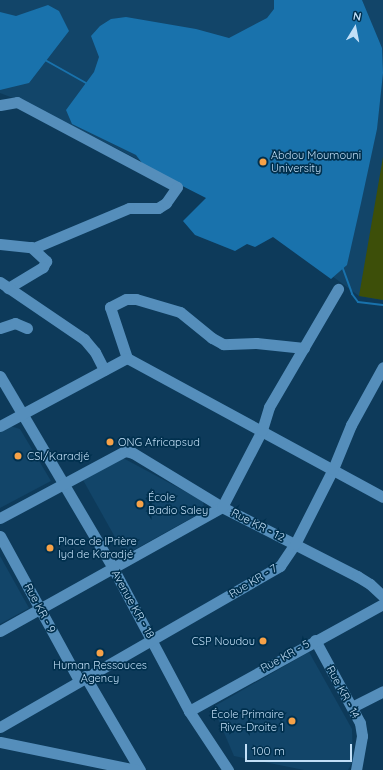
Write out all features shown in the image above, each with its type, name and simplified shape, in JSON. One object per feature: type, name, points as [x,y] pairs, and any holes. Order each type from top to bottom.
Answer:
[{"type":"street","points":[[0,105],[17,102],[177,187],[166,202],[158,208],[129,208],[34,248]]},
{"type":"street","points":[[0,244],[27,245],[34,248],[44,258],[46,265],[4,285]]},
{"type":"street","points":[[4,285],[84,339],[104,370]]},
{"type":"street","points":[[0,631],[222,507],[262,430],[269,407],[338,289]]},
{"type":"street","points":[[304,348],[256,343],[223,344],[212,338],[180,312],[131,298],[118,301],[110,308],[127,358],[383,497]]},
{"type":"street","points":[[0,328],[15,323],[27,328]]},
{"type":"street","points":[[0,426],[127,358]]},
{"type":"street","name":"Rue KR - 7","points":[[0,727],[82,678],[274,571],[295,544],[333,469],[351,425],[383,367]]},
{"type":"street","name":"Avenue KR - 18","points":[[0,376],[113,568],[189,711],[228,770]]},
{"type":"street","name":"Rue KR - 12","points":[[63,482],[117,453],[133,453],[222,507],[361,578],[383,596]]},
{"type":"street","points":[[0,518],[63,482]]},
{"type":"street","name":"Rue KR - 9","points":[[0,536],[40,609],[140,770]]},
{"type":"street","name":"Rue KR - 5","points":[[189,711],[315,640],[383,604]]},
{"type":"street","name":"Rue KR - 14","points":[[315,640],[360,723],[362,736],[356,770]]},
{"type":"street","points":[[352,707],[383,691]]},
{"type":"street","points":[[0,742],[136,770]]},
{"type":"shaded area","name":"Abdou Moumouni University","points":[[0,0],[383,0],[383,300],[359,296],[255,219],[31,105],[0,93]]},
{"type":"shaded area","name":"Abdou Moumouni University","points":[[274,0],[362,0],[382,48],[383,73],[377,129],[361,203],[347,265],[331,279],[273,237],[255,247],[247,244],[235,251],[195,235],[183,221],[206,198],[145,167],[136,155],[72,124],[66,110],[94,72],[99,57],[91,36],[100,26],[111,19],[126,17],[196,29],[229,38],[267,18],[274,9]]},
{"type":"shaded area","points":[[48,5],[59,11],[69,31],[29,83],[0,90],[0,12],[16,16]]},
{"type":"shaded area","name":"CSI/Karadjé","points":[[10,426],[20,429],[51,481],[0,508],[0,432]]},
{"type":"shaded area","points":[[123,458],[203,501],[204,511],[125,555],[83,480]]},
{"type":"shaded area","points":[[0,556],[29,608],[0,624]]},
{"type":"shaded area","points":[[309,652],[352,729],[353,761],[348,770],[304,770],[234,756],[213,707]]},
{"type":"green space","points":[[383,157],[383,300],[359,296]]},
{"type":"waterway","points":[[45,60],[86,83]]},
{"type":"waterway","points":[[342,266],[352,294],[358,302],[383,305]]},
{"type":"place","name":"Abdou Moumouni University","points":[[263,162]]},
{"type":"place","name":"ONG Africapsud","points":[[110,442]]},
{"type":"place","name":"CSI/Karadjé","points":[[18,456]]},
{"type":"place","name":"École Badio Saley","points":[[140,504]]},
{"type":"place","name":"Place de lPrière Iyd de Karadjé","points":[[50,548]]},
{"type":"place","name":"CSP Noudou","points":[[263,641]]},
{"type":"place","name":"Human Ressouces Agency","points":[[100,653]]},
{"type":"place","name":"École Primaire Rive-Droite 1","points":[[292,721]]}]
